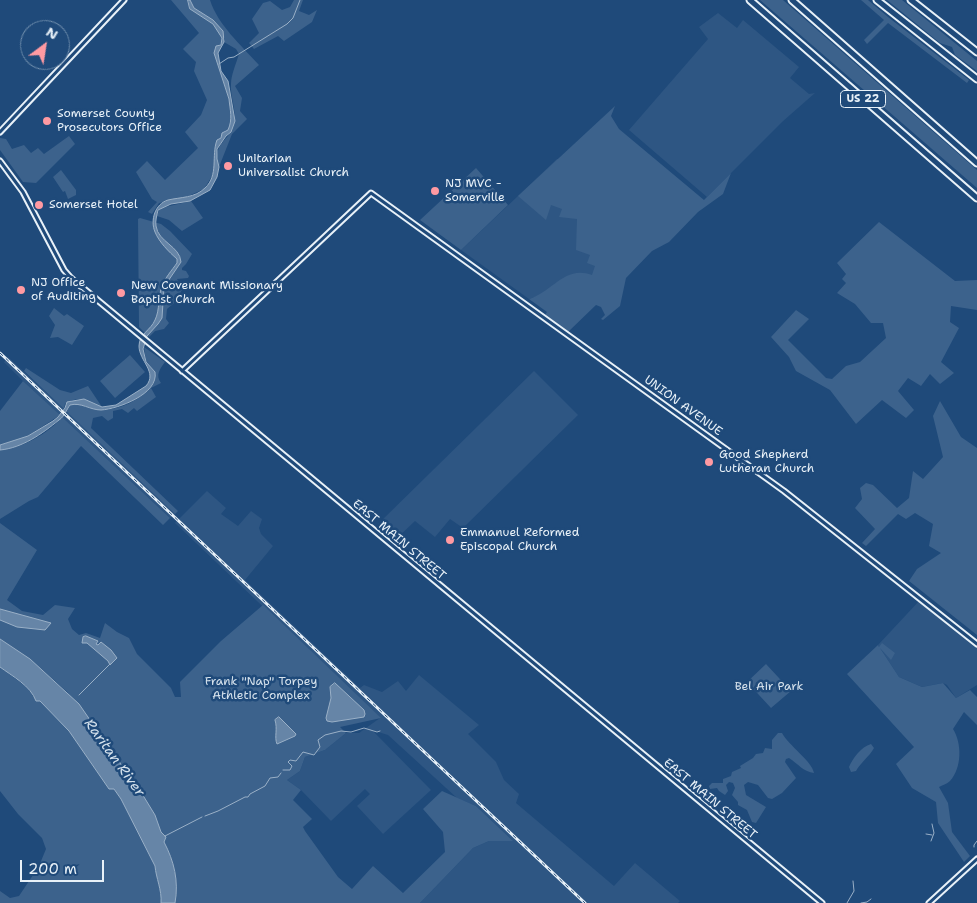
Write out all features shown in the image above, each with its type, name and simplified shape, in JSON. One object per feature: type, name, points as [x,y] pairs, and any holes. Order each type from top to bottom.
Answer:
[{"type":"highway","name":"US 22","points":[[750,0],[977,198]]},
{"type":"highway","name":"US 22","points":[[792,0],[977,163]]},
{"type":"highway","points":[[877,0],[977,79]]},
{"type":"highway","points":[[911,0],[977,52]]},
{"type":"street","points":[[0,132],[124,0]]},
{"type":"street","name":"EAST MAIN STREET","points":[[0,161],[23,192],[68,276],[822,903]]},
{"type":"street","name":"UNION AVENUE","points":[[182,371],[371,193],[767,478],[977,644]]},
{"type":"street","points":[[928,903],[977,859]]},
{"type":"shaded area","points":[[718,13],[737,28],[743,20],[799,67],[790,78],[809,94],[815,93],[782,122],[707,197],[629,130],[708,39],[699,27]]},
{"type":"shaded area","points":[[616,154],[594,277],[529,299],[461,250],[557,159]]},
{"type":"shaded area","points":[[8,357],[175,514],[170,518],[23,381],[4,362]]},
{"type":"shaded area","points":[[534,371],[578,415],[463,528],[450,519],[435,537],[415,521],[394,541],[379,530],[378,524]]},
{"type":"shaded area","points":[[207,491],[226,508],[221,514],[238,526],[251,511],[262,519],[259,528],[261,534],[273,546],[245,580],[360,688],[364,685],[382,692],[398,681],[406,691],[419,675],[479,725],[468,734],[496,762],[504,780],[519,794],[516,803],[614,886],[635,863],[680,901],[678,903],[420,903],[473,848],[489,841],[512,840],[476,806],[457,798],[388,735],[372,730],[431,790],[383,834],[357,806],[370,794],[365,789],[331,821],[301,790],[287,780],[300,771],[305,757],[325,750],[346,733],[359,733],[380,718],[175,523]]},
{"type":"shaded area","points":[[920,600],[977,647],[977,685],[956,698],[947,685],[943,683],[922,687],[899,677],[878,645]]},
{"type":"green space","points":[[171,0],[188,0],[190,9],[210,21],[221,34],[221,43],[214,53],[229,99],[231,118],[228,130],[217,140],[214,173],[204,189],[184,198],[159,203],[152,214],[148,212],[157,202],[152,199],[136,172],[147,161],[165,180],[198,148],[185,132],[201,115],[207,100],[194,71],[196,62],[183,49],[199,33]]},
{"type":"green space","points":[[190,0],[210,0],[224,26],[259,65],[235,86],[242,98],[240,111],[247,119],[232,134],[219,167],[217,158],[220,146],[229,135],[234,123],[235,114],[231,94],[231,81],[239,54],[236,49],[224,42],[225,39],[213,20],[194,8]]},
{"type":"green space","points":[[294,0],[303,0],[299,11],[309,15],[317,10],[312,22],[284,41],[278,36],[254,49],[249,43],[259,33],[252,19],[263,3],[270,1],[282,10],[290,7]]},
{"type":"green space","points":[[760,0],[783,0],[977,170],[977,188]]},
{"type":"green space","points":[[861,0],[868,0],[969,80],[967,83],[888,23],[867,44],[864,40],[884,20]]},
{"type":"green space","points":[[887,0],[902,0],[977,61],[977,71],[955,55],[952,47],[940,43]]},
{"type":"green space","points":[[615,106],[611,116],[619,129],[704,200],[731,173],[723,194],[698,212],[669,242],[652,251],[626,278],[620,306],[603,320],[601,319],[605,315],[601,307],[596,305],[568,332],[545,315],[547,312],[529,299],[537,296],[566,276],[582,273],[592,275],[595,266],[587,263],[590,255],[576,250],[577,219],[559,217],[562,209],[551,205],[546,220],[518,196]]},
{"type":"green space","points":[[69,136],[75,144],[36,183],[23,182],[0,150],[0,138],[6,139],[12,149],[24,145],[31,153],[38,148],[44,154]]},
{"type":"green space","points":[[476,168],[508,205],[461,250],[420,220]]},
{"type":"green space","points":[[61,170],[76,190],[76,195],[68,199],[65,191],[63,192],[53,177]]},
{"type":"green space","points":[[191,201],[203,218],[182,231],[169,220],[157,216],[161,208]]},
{"type":"green space","points":[[138,219],[161,224],[192,254],[182,268],[189,276],[188,278],[177,279],[179,283],[187,285],[181,291],[176,301],[167,309],[166,319],[169,323],[164,329],[155,331],[149,337],[139,327]]},
{"type":"green space","points":[[879,222],[955,281],[977,280],[977,310],[951,306],[950,322],[959,328],[941,362],[954,373],[940,384],[930,374],[921,386],[908,378],[898,391],[914,410],[906,418],[882,400],[856,424],[830,390],[796,371],[789,357],[771,337],[796,310],[809,319],[788,340],[826,378],[832,379],[846,366],[860,362],[886,338],[883,323],[871,323],[855,304],[837,293],[846,283],[842,279],[846,274],[837,263]]},
{"type":"green space","points":[[54,308],[64,316],[67,314],[84,326],[72,345],[58,337],[50,338],[55,325],[49,316]]},
{"type":"green space","points":[[144,347],[165,362],[158,375],[161,383],[151,388],[156,397],[137,411],[134,408],[128,413],[122,409],[113,411],[113,418],[108,421],[102,416],[93,418],[91,428],[178,511],[175,514],[66,411],[73,404],[106,410],[134,401],[142,395],[153,381],[155,372],[146,362]]},
{"type":"green space","points":[[130,355],[145,372],[115,398],[100,381]]},
{"type":"green space","points":[[26,368],[60,390],[71,393],[88,386],[102,407],[80,399],[65,404],[64,409],[24,371]]},
{"type":"green space","points":[[23,381],[60,415],[28,436],[0,445],[0,411]]},
{"type":"green space","points":[[940,401],[961,437],[977,448],[977,635],[909,581],[917,569],[941,553],[929,546],[933,524],[915,513],[906,519],[898,514],[866,546],[862,543],[875,529],[855,508],[862,499],[860,488],[866,483],[873,485],[897,508],[909,498],[913,471],[923,479],[943,457],[933,416]]},
{"type":"green space","points":[[62,417],[170,518],[163,525],[81,446],[38,497],[0,519],[0,450],[8,449],[34,439],[50,429]]},
{"type":"green space","name":"Frank \"Nap\" Torpey Athletic Complex","points":[[0,523],[37,550],[7,600],[22,611],[43,615],[55,605],[75,608],[68,619],[72,629],[79,635],[86,633],[100,638],[105,623],[129,638],[137,654],[171,688],[175,697],[181,697],[180,682],[221,641],[263,605],[381,718],[340,727],[346,733],[325,750],[305,757],[300,771],[287,780],[301,790],[293,800],[312,819],[303,827],[305,831],[338,877],[352,889],[373,866],[403,893],[445,852],[443,832],[423,809],[442,791],[476,806],[513,841],[489,841],[473,848],[420,903],[175,903],[176,879],[173,864],[164,842],[166,837],[161,832],[155,815],[136,785],[127,776],[119,761],[67,692],[30,659],[0,639]]},
{"type":"green space","points":[[882,643],[895,653],[891,660],[880,648],[899,677],[922,687],[943,683],[956,698],[970,690],[977,697],[977,725],[964,712],[953,729],[959,748],[957,769],[950,781],[939,787],[948,803],[952,832],[970,856],[964,862],[938,823],[936,802],[912,788],[896,764],[914,747],[847,674]]},
{"type":"green space","name":"Bel Air Park","points":[[766,664],[791,691],[771,708],[747,682]]},
{"type":"green space","points":[[0,667],[24,685],[69,731],[109,789],[114,789],[121,799],[155,866],[161,893],[161,903],[0,903],[0,891],[10,898],[19,896],[39,866],[46,849],[42,838],[18,814],[0,791]]},
{"type":"green space","points":[[778,733],[782,733],[809,764],[814,773],[804,769],[789,758],[785,762],[796,778],[782,793],[772,799],[768,798],[758,785],[748,782],[744,785],[746,795],[766,807],[756,823],[752,822],[747,810],[738,805],[738,802],[732,795],[735,788],[733,783],[729,782],[726,785],[728,791],[725,795],[717,788],[710,789],[709,786],[712,783],[723,783],[723,779],[731,776],[732,772],[741,768],[740,766],[756,754],[763,753],[765,748],[772,749],[772,740]]},
{"type":"green space","points":[[871,744],[874,748],[872,751],[856,771],[851,772],[849,767],[855,757],[861,750]]},
{"type":"water","points":[[188,0],[190,0],[194,8],[213,20],[223,31],[224,42],[218,53],[221,71],[228,81],[235,121],[231,132],[217,149],[219,167],[217,177],[210,190],[190,201],[171,204],[158,210],[156,226],[158,231],[177,252],[181,262],[164,287],[162,318],[147,336],[143,349],[146,362],[155,372],[155,380],[151,387],[136,399],[117,407],[101,410],[74,404],[70,405],[61,418],[39,435],[24,443],[0,450],[0,445],[28,436],[53,421],[65,408],[67,402],[84,399],[102,407],[116,405],[146,386],[149,381],[149,371],[139,346],[141,338],[155,320],[162,286],[177,263],[177,259],[157,236],[153,218],[157,209],[164,202],[197,194],[209,183],[213,171],[215,146],[222,133],[228,130],[231,115],[229,99],[214,53],[216,46],[221,45],[222,38],[213,24],[190,9]]},
{"type":"water","points":[[0,609],[51,623],[45,630],[17,627],[0,620]]},
{"type":"water","points":[[86,636],[98,641],[96,644],[98,645],[101,642],[117,658],[110,665],[108,661],[87,643],[82,643],[83,637]]},
{"type":"water","name":"Raritan River","points":[[0,639],[30,659],[79,704],[112,754],[119,761],[127,776],[144,797],[155,815],[161,832],[166,837],[164,842],[173,864],[176,879],[175,903],[161,903],[161,893],[155,866],[114,789],[109,789],[69,731],[40,701],[36,701],[26,686],[0,667]]},
{"type":"water","points":[[335,683],[364,710],[364,717],[332,722],[327,721],[331,698],[330,687]]},
{"type":"water","points":[[279,717],[296,734],[277,744],[275,720]]},
{"type":"waterway","points":[[219,64],[228,58],[234,57],[287,24],[293,18],[300,0]]},
{"type":"waterway","points":[[79,695],[110,664]]},
{"type":"waterway","points":[[283,770],[290,770],[292,766],[288,762],[290,760],[296,761],[303,752],[314,755],[320,747],[318,740],[325,735],[341,731],[351,732],[364,728],[377,732],[380,731]]},
{"type":"waterway","points":[[205,816],[248,797],[265,786],[270,778],[278,777],[281,773]]},
{"type":"waterway","points":[[165,836],[202,817]]},
{"type":"waterway","points":[[931,841],[934,833],[932,824]]},
{"type":"waterway","points":[[926,834],[932,835]]},
{"type":"waterway","points":[[974,847],[977,841]]},
{"type":"waterway","points":[[847,903],[854,891],[853,881]]},
{"type":"waterway","points":[[861,903],[871,899]]},
{"type":"railway","points":[[0,353],[585,903]]},
{"type":"place","name":"Somerset County Prosecutors Office","points":[[47,121]]},
{"type":"place","name":"Unitarian Universalist Church","points":[[228,166]]},
{"type":"place","name":"NJ MVC - Somerville","points":[[435,191]]},
{"type":"place","name":"Somerset Hotel","points":[[39,205]]},
{"type":"place","name":"NJ Office of Auditing","points":[[21,290]]},
{"type":"place","name":"New Covenant Missionary Baptist Church","points":[[121,293]]},
{"type":"place","name":"Good Shepherd Lutheran Church","points":[[709,462]]},
{"type":"place","name":"Emmanuel Reformed Episcopal Church","points":[[450,540]]}]
